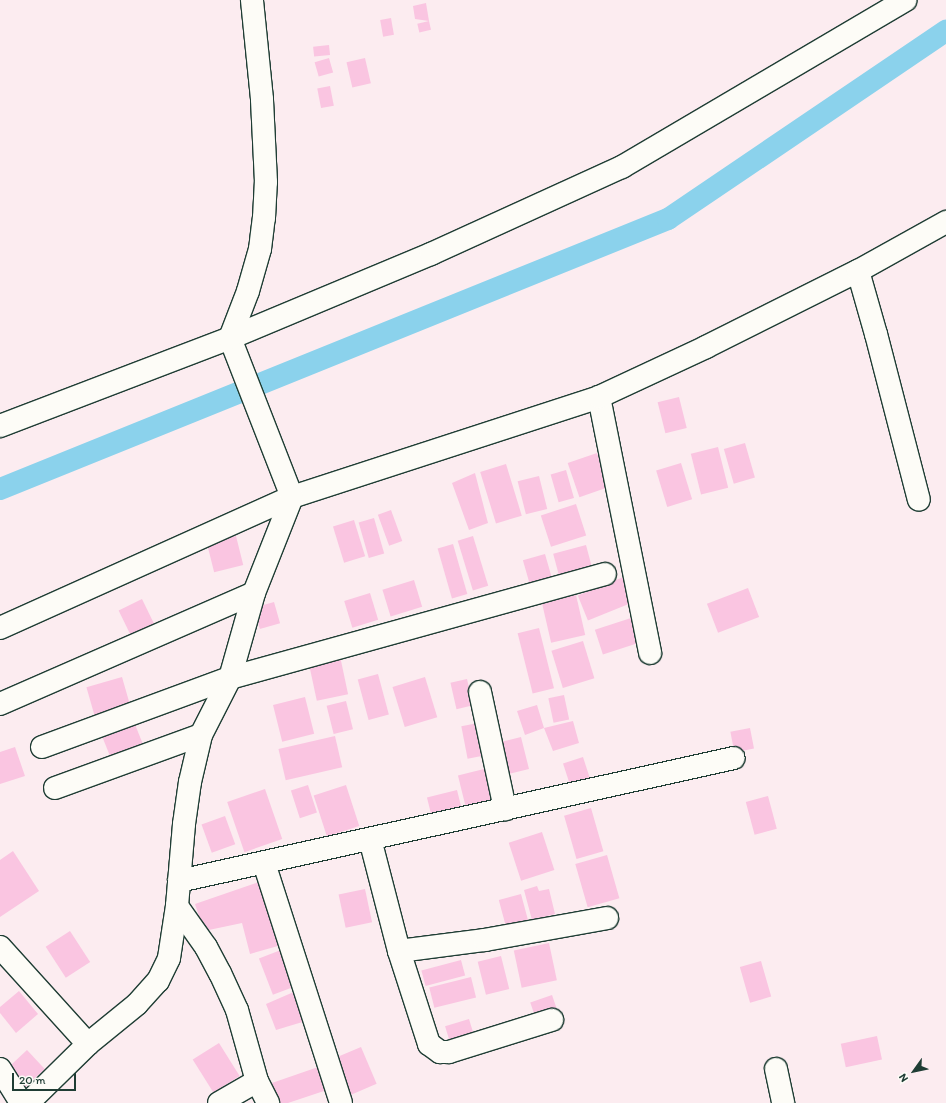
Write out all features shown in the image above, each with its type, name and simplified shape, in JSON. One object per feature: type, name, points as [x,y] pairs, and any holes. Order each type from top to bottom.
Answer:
[{"type":"street","points":[[28,1103],[47,1094],[88,1044],[137,1004],[158,981],[169,958],[177,906],[184,824],[190,782],[201,735],[230,678],[254,593],[292,497],[230,338],[248,290],[260,249],[264,218],[266,182],[262,99],[252,0]]},
{"type":"street","points":[[0,426],[230,338],[431,254],[622,167],[905,0]]},
{"type":"street","points":[[0,628],[292,497],[598,397],[706,347],[858,271],[946,222]]},
{"type":"street","points":[[858,271],[919,500]]},
{"type":"street","points":[[598,397],[650,654]]},
{"type":"street","points":[[42,747],[230,678],[605,574]]},
{"type":"street","points":[[0,704],[254,593]]},
{"type":"street","points":[[480,692],[505,809]]},
{"type":"street","points":[[55,788],[201,735]]},
{"type":"street","points":[[179,881],[734,758]]},
{"type":"street","points":[[370,839],[399,951],[429,1044],[440,1052],[449,1052],[552,1020]]},
{"type":"street","points":[[264,863],[341,1103]]},
{"type":"street","points":[[177,906],[206,947],[220,973],[237,1010],[256,1080],[268,1103]]},
{"type":"street","points":[[399,951],[485,940],[608,918]]},
{"type":"street","points":[[0,947],[88,1044]]},
{"type":"street","points":[[0,1069],[21,1103]]},
{"type":"street","points":[[776,1069],[783,1103]]},
{"type":"street","points":[[219,1103],[256,1080]]},
{"type":"building","points":[[426,3],[429,21],[415,19],[413,6]]},
{"type":"building","points":[[391,18],[394,35],[383,37],[380,20]]},
{"type":"building","points":[[429,21],[431,30],[419,32],[417,24]]},
{"type":"building","points":[[329,45],[330,55],[314,57],[313,47]]},
{"type":"building","points":[[329,58],[333,72],[319,77],[315,62]]},
{"type":"building","points":[[365,58],[371,83],[352,88],[346,62]]},
{"type":"building","points":[[330,86],[334,106],[321,108],[317,88]]},
{"type":"building","points":[[679,397],[687,428],[665,433],[658,402]]},
{"type":"building","points":[[745,443],[755,478],[734,484],[724,449]]},
{"type":"building","points":[[718,447],[728,488],[701,495],[691,454]]},
{"type":"building","points":[[597,453],[609,487],[579,497],[568,463]]},
{"type":"building","points":[[681,463],[692,499],[667,507],[656,471]]},
{"type":"building","points":[[506,464],[522,516],[496,524],[480,472]]},
{"type":"building","points":[[566,470],[574,498],[559,502],[551,474]]},
{"type":"building","points":[[475,473],[488,523],[469,530],[452,483]]},
{"type":"building","points":[[539,476],[547,509],[526,514],[518,481]]},
{"type":"building","points":[[576,504],[586,535],[551,547],[541,515]]},
{"type":"building","points":[[391,510],[402,541],[389,546],[378,515]]},
{"type":"building","points":[[374,518],[384,554],[369,558],[359,522]]},
{"type":"building","points":[[354,520],[365,556],[344,563],[333,526]]},
{"type":"building","points":[[236,536],[243,565],[214,572],[207,543]]},
{"type":"building","points":[[473,536],[488,586],[473,590],[458,541]]},
{"type":"building","points":[[453,544],[467,594],[452,598],[438,548]]},
{"type":"building","points":[[586,545],[594,574],[561,583],[553,554]]},
{"type":"building","points":[[545,554],[554,586],[532,592],[523,560]]},
{"type":"building","points":[[626,576],[636,601],[588,621],[578,595]]},
{"type":"building","points":[[414,580],[422,607],[391,616],[382,590]]},
{"type":"building","points":[[748,588],[759,617],[718,633],[707,604]]},
{"type":"building","points":[[370,593],[378,620],[352,628],[344,601]]},
{"type":"building","points":[[576,595],[585,635],[551,643],[542,603]]},
{"type":"building","points":[[142,599],[156,628],[133,639],[119,610]]},
{"type":"building","points":[[274,602],[280,623],[260,629],[254,608]]},
{"type":"building","points":[[631,618],[639,643],[603,654],[595,630]]},
{"type":"building","points":[[539,628],[554,688],[533,693],[518,633]]},
{"type":"building","points":[[583,641],[594,678],[563,688],[551,651]]},
{"type":"building","points":[[340,656],[348,694],[317,701],[309,663]]},
{"type":"building","points":[[378,674],[389,715],[369,720],[358,679]]},
{"type":"building","points":[[122,677],[131,709],[96,719],[86,687]]},
{"type":"building","points":[[425,677],[437,717],[405,727],[392,687]]},
{"type":"building","points":[[467,679],[473,705],[457,709],[450,683]]},
{"type":"building","points":[[564,695],[569,719],[554,723],[548,698]]},
{"type":"building","points":[[305,697],[314,734],[282,742],[273,705]]},
{"type":"building","points":[[346,701],[353,729],[334,734],[327,706]]},
{"type":"building","points":[[537,705],[544,728],[525,735],[517,711]]},
{"type":"building","points":[[573,721],[579,743],[553,751],[544,728]]},
{"type":"building","points":[[134,722],[147,754],[115,768],[102,735]]},
{"type":"building","points":[[478,723],[484,755],[468,759],[461,726]]},
{"type":"building","points":[[750,728],[754,749],[734,752],[730,732]]},
{"type":"building","points":[[335,736],[342,767],[286,780],[278,749]]},
{"type":"building","points":[[521,737],[529,769],[510,774],[502,742]]},
{"type":"building","points":[[15,747],[25,776],[0,784],[0,752]]},
{"type":"building","points":[[583,757],[593,788],[573,795],[563,763]]},
{"type":"building","points":[[488,768],[497,804],[467,811],[458,775]]},
{"type":"building","points":[[308,785],[317,813],[300,818],[291,791]]},
{"type":"building","points":[[346,785],[359,826],[327,836],[314,796]]},
{"type":"building","points":[[265,789],[282,839],[244,852],[227,802]]},
{"type":"building","points":[[457,790],[463,814],[433,822],[427,797]]},
{"type":"building","points":[[768,796],[777,829],[755,835],[746,802]]},
{"type":"building","points":[[591,808],[603,851],[576,859],[564,816]]},
{"type":"building","points":[[225,816],[235,844],[212,853],[202,825]]},
{"type":"building","points":[[542,832],[554,870],[521,881],[509,843]]},
{"type":"building","points":[[13,851],[39,891],[0,917],[0,860]]},
{"type":"building","points":[[607,855],[619,898],[588,907],[575,864]]},
{"type":"building","points":[[265,880],[285,944],[250,954],[242,923],[204,931],[195,904]]},
{"type":"building","points":[[537,886],[539,891],[549,889],[555,914],[532,920],[524,890]]},
{"type":"building","points":[[365,889],[372,922],[346,928],[339,895]]},
{"type":"building","points":[[521,894],[528,920],[506,926],[499,900]]},
{"type":"building","points":[[70,931],[90,962],[66,978],[46,947]]},
{"type":"building","points":[[549,943],[557,980],[522,988],[514,950]]},
{"type":"building","points":[[286,948],[300,984],[273,995],[259,958]]},
{"type":"building","points":[[501,956],[509,989],[486,995],[478,962]]},
{"type":"building","points":[[461,960],[465,975],[426,986],[421,971]]},
{"type":"building","points":[[761,961],[771,997],[750,1003],[740,967]]},
{"type":"building","points":[[471,977],[476,997],[434,1008],[429,987]]},
{"type":"building","points":[[19,991],[38,1014],[16,1033],[0,1013],[0,1007]]},
{"type":"building","points":[[296,991],[309,1020],[276,1030],[266,1004]]},
{"type":"building","points":[[552,995],[559,1015],[537,1022],[530,1002]]},
{"type":"building","points":[[469,1019],[475,1039],[451,1046],[445,1026]]},
{"type":"building","points":[[877,1036],[882,1059],[846,1067],[841,1044]]},
{"type":"building","points":[[219,1043],[240,1076],[213,1093],[193,1059]]},
{"type":"building","points":[[361,1047],[377,1084],[350,1095],[334,1058]]},
{"type":"building","points":[[27,1050],[45,1069],[26,1087],[8,1068]]},
{"type":"building","points":[[324,1065],[336,1087],[288,1103],[279,1103],[269,1084]]},
{"type":"waterway","points":[[0,489],[668,219],[946,31]]}]
